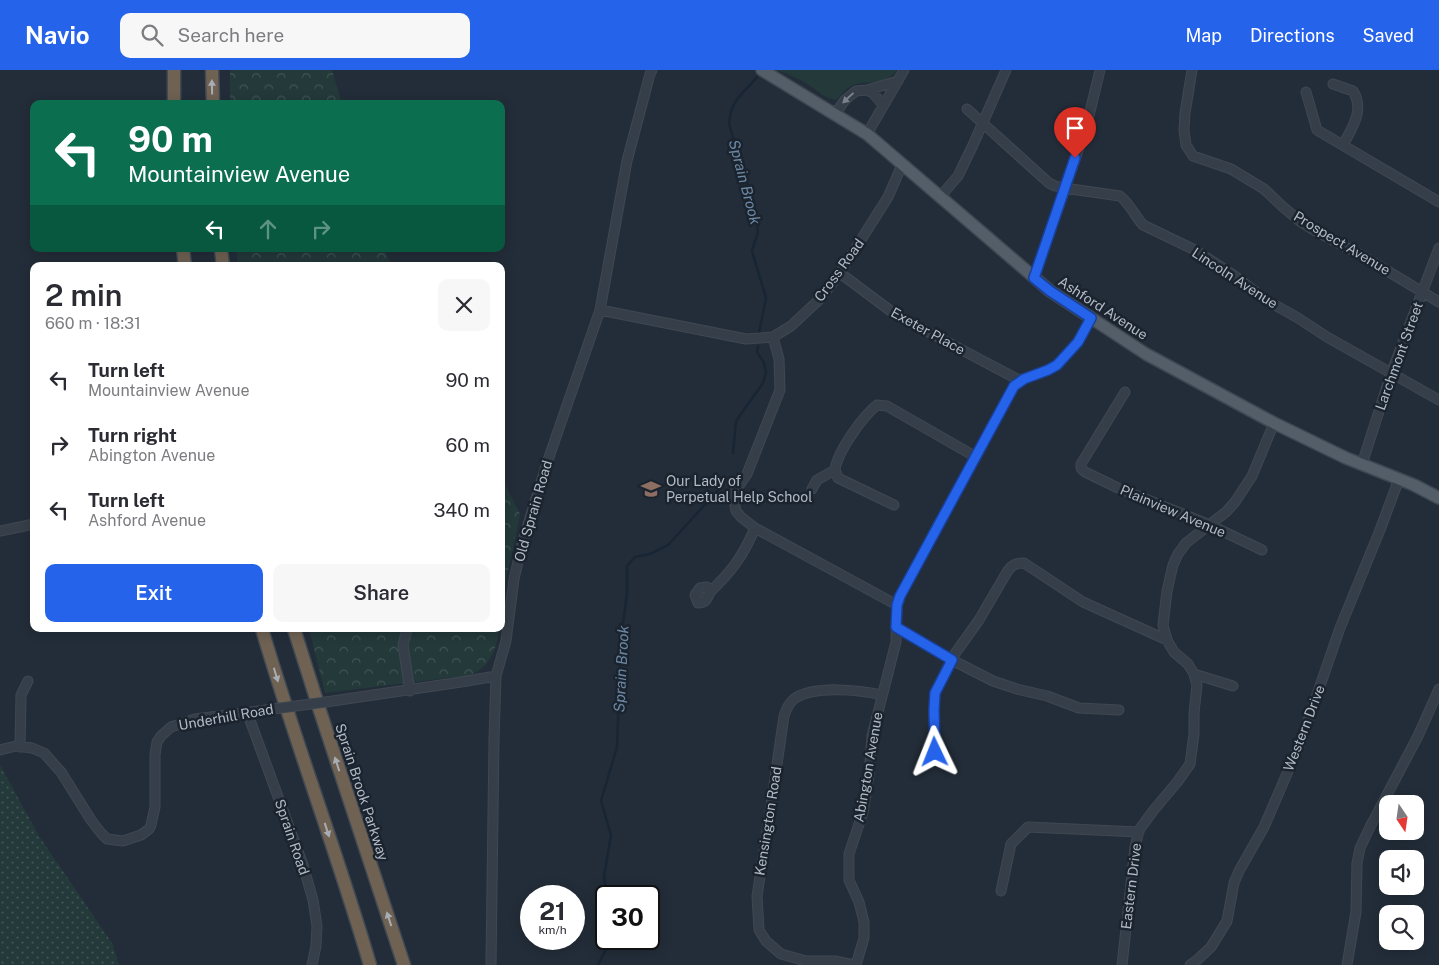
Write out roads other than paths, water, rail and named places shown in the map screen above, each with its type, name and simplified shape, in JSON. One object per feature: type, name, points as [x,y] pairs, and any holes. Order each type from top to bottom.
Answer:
[{"type":"highway","points":[[174,70],[174,100]]},
{"type":"highway","points":[[212,70],[213,100]]},
{"type":"highway","points":[[263,632],[370,965]]},
{"type":"highway","name":"Sprain Brook Parkway","points":[[295,632],[404,965]]},
{"type":"main road","name":"Ashford Avenue","points":[[765,72],[867,134],[1050,291],[1146,354],[1274,423],[1343,457],[1414,485],[1439,498]]},
{"type":"street","name":"Old Sprain Road","points":[[491,965],[496,676],[506,641],[514,579],[522,544],[562,417],[600,310],[627,161],[652,70]]},
{"type":"street","points":[[867,134],[904,70]]},
{"type":"street","points":[[940,197],[958,176],[974,146],[1006,70]]},
{"type":"street","points":[[1034,278],[1086,128],[1100,70]]},
{"type":"street","name":"Prospect Avenue","points":[[1192,70],[1184,130],[1186,145],[1193,156],[1231,169],[1264,189],[1289,212],[1319,233],[1361,255],[1439,302]]},
{"type":"street","points":[[835,114],[849,95],[898,81]]},
{"type":"street","points":[[1334,84],[1354,91],[1357,97],[1358,117],[1343,145]]},
{"type":"street","points":[[867,90],[873,93],[883,105]]},
{"type":"street","points":[[1306,92],[1317,130],[1439,202]]},
{"type":"street","name":"Lincoln Avenue","points":[[967,109],[1049,183],[1064,188],[1120,196],[1126,201],[1143,225],[1195,250],[1235,276],[1266,300],[1391,374],[1439,400]]},
{"type":"street","name":"Cross Road","points":[[600,310],[746,339],[773,337],[791,326],[815,304],[840,273],[888,197],[902,165]]},
{"type":"street","name":"Larchmont Street","points":[[1362,464],[1391,374],[1439,248]]},
{"type":"street","name":"Exeter Place","points":[[840,273],[896,315],[1021,381]]},
{"type":"street","points":[[773,337],[779,359],[780,390],[747,474],[736,490],[736,511],[740,517],[756,528],[897,605],[900,596],[1014,386],[1057,365],[1078,342],[1091,318]]},
{"type":"street","name":"Plainview Avenue","points":[[1125,392],[1081,464],[1081,468],[1085,472],[1118,488],[1210,525],[1262,550]]},
{"type":"street","points":[[894,505],[838,478],[835,470],[841,453],[868,412],[877,405],[888,406],[976,457]]},
{"type":"street","points":[[1233,686],[1194,674],[1188,664],[1174,652],[1167,640],[1163,625],[1167,591],[1173,565],[1178,554],[1186,543],[1210,525],[1235,502],[1252,476],[1274,423]]},
{"type":"street","points":[[812,489],[817,480],[835,470]]},
{"type":"street","name":"Western Drive","points":[[1190,965],[1196,962],[1211,947],[1227,921],[1234,883],[1264,827],[1301,741],[1340,628],[1399,479]]},
{"type":"street","points":[[0,531],[30,525]]},
{"type":"street","points":[[710,592],[730,573],[747,548],[756,528]]},
{"type":"street","points":[[935,752],[935,693],[952,660],[1007,572],[1017,563],[1024,563],[1082,602],[1167,640]]},
{"type":"street","name":"Abington Avenue","points":[[855,965],[864,938],[864,922],[859,902],[850,880],[849,854],[863,812],[869,775],[872,736],[896,642],[897,605]]},
{"type":"street","points":[[896,627],[952,660],[993,681],[1048,696],[1079,708],[1119,710]]},
{"type":"street","points":[[406,632],[403,645],[410,690]]},
{"type":"street","name":"Eastern Drive","points":[[1122,965],[1135,847],[1139,832],[1190,764],[1197,685],[1194,674]]},
{"type":"street","name":"Underhill Road","points":[[0,750],[16,746],[32,748],[44,753],[61,772],[101,833],[107,839],[123,842],[141,835],[151,825],[155,807],[155,755],[157,742],[171,727],[195,719],[410,690],[496,676]]},
{"type":"street","points":[[20,747],[21,695],[28,681]]},
{"type":"street","points":[[1347,965],[1356,912],[1357,863],[1360,848],[1418,736],[1439,689]]},
{"type":"street","name":"Kensington Road","points":[[855,965],[835,961],[806,961],[781,954],[766,941],[759,930],[757,896],[784,716],[788,707],[798,697],[819,690],[867,692],[882,695]]},
{"type":"street","name":"Sprain Road","points":[[247,712],[303,865],[312,900],[317,926],[316,946],[312,965]]},
{"type":"street","points":[[1001,891],[1011,844],[1028,826],[1139,832]]},
{"type":"waterway","name":"Sprain Brook","points":[[759,333],[766,298],[752,251],[758,232],[754,205],[729,124],[730,115],[736,101],[760,73]]},
{"type":"waterway","name":"Sprain Brook","points":[[733,453],[736,421],[763,383],[766,373],[764,363],[757,352],[758,346]]},
{"type":"waterway","name":"Sprain Brook","points":[[605,885],[604,877],[611,835],[601,801],[617,747],[621,638],[627,594],[627,566],[635,557],[650,554],[668,545],[723,485]]},
{"type":"waterway","name":"Sprain Brook","points":[[598,965],[606,950]]},
{"type":"place","name":"Our Lady of Perpetual Help School","points":[[651,489]]}]
